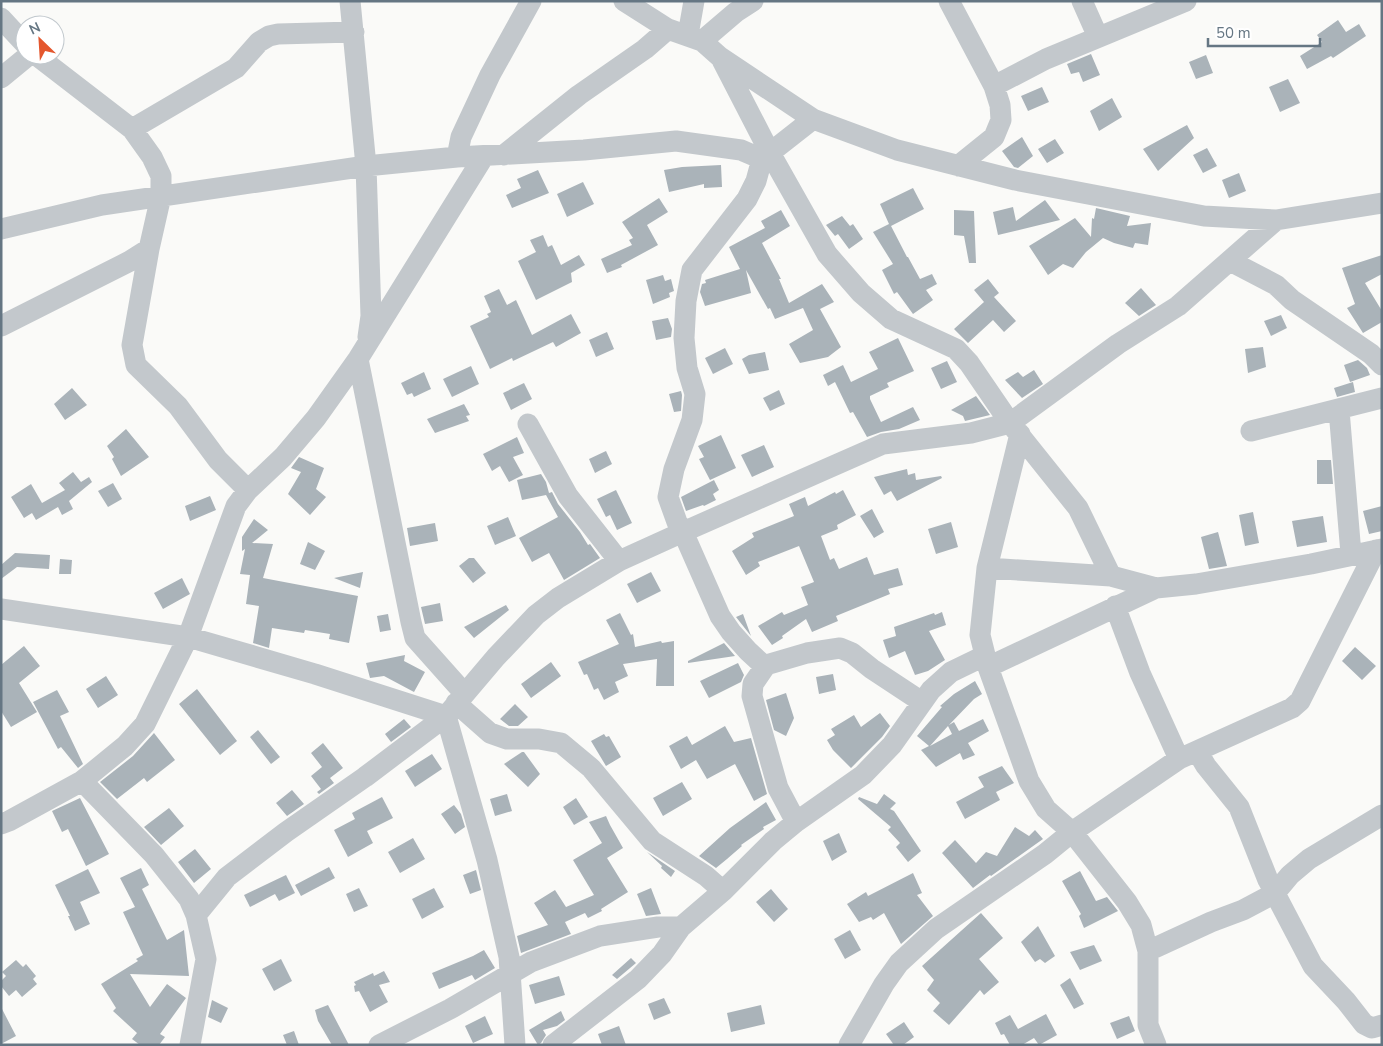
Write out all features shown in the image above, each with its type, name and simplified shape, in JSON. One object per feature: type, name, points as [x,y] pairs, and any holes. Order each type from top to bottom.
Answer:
[{"type":"street","points":[[350,1],[366,166],[370,316],[363,350],[411,622],[416,638],[455,704],[509,957],[515,1045]]},
{"type":"street","points":[[457,158],[461,137],[465,128],[490,75],[531,1]]},
{"type":"street","points":[[624,1],[668,29],[695,38],[720,57],[813,119],[897,150],[1015,180],[1204,216],[1276,220],[1382,203]]},
{"type":"street","points":[[694,1],[695,38]]},
{"type":"street","points":[[695,38],[753,1]]},
{"type":"street","points":[[950,1],[994,86],[1000,105],[1001,120],[994,137],[958,166]]},
{"type":"street","points":[[1082,1],[1098,37]]},
{"type":"street","points":[[994,86],[1046,58],[1182,2]]},
{"type":"street","points":[[1,18],[15,33]]},
{"type":"street","points":[[1,824],[82,781],[125,746],[145,724],[188,637],[236,506],[248,490],[289,451],[316,418],[494,156],[645,49],[668,29]]},
{"type":"street","points":[[132,129],[236,68],[259,42],[269,36],[278,34],[354,32]]},
{"type":"street","points":[[720,57],[766,156],[828,254],[861,293],[891,319],[956,349],[969,363],[1015,428],[1078,508],[1111,576]]},
{"type":"street","points":[[1,78],[17,65]]},
{"type":"street","points":[[49,65],[132,129],[152,157],[161,176],[162,196],[149,249],[132,345],[136,365],[178,406],[218,460],[248,490]]},
{"type":"street","points":[[766,665],[748,651],[720,616],[677,522],[668,497],[674,470],[692,420],[694,403],[694,394],[687,368],[684,338],[686,301],[692,270],[747,199],[766,156],[813,119]]},
{"type":"street","points":[[1,229],[102,206],[366,166],[584,150],[676,141],[741,150],[766,156]]},
{"type":"street","points":[[196,916],[209,897],[227,877],[286,832],[365,777],[455,704],[536,615],[558,598],[619,561],[883,444],[1015,428],[1118,344],[1178,306],[1276,220]]},
{"type":"street","points":[[1,326],[130,261],[149,249]]},
{"type":"street","points":[[1230,262],[1276,285],[1292,300],[1371,354],[1382,365]]},
{"type":"street","points":[[1251,431],[1382,398]]},
{"type":"street","points":[[1339,410],[1351,554]]},
{"type":"street","points":[[528,424],[568,496],[619,561]]},
{"type":"street","points":[[1015,428],[988,568],[980,635],[986,661],[1029,781],[1046,809],[1072,832],[1128,902],[1140,925],[1148,951],[1148,1025],[1156,1045]]},
{"type":"street","points":[[553,1045],[638,979],[662,954],[681,926],[723,890],[773,841],[796,822],[863,775],[892,746],[931,690],[951,672],[986,661],[1156,588],[1196,584],[1311,564],[1379,549]]},
{"type":"street","points":[[849,1045],[899,962],[936,929],[1045,854],[1072,832],[1188,755],[1292,708],[1300,701],[1379,549]]},
{"type":"street","points":[[988,568],[1111,576],[1156,588]]},
{"type":"street","points":[[1115,606],[1140,673],[1188,755],[1206,766],[1239,807],[1268,880],[1313,966],[1346,1001],[1364,1024],[1372,1028],[1382,1025]]},
{"type":"street","points":[[1,609],[188,637],[315,674],[455,704],[490,733],[507,740],[539,739],[560,744],[591,768],[652,841],[706,876],[723,890]]},
{"type":"street","points":[[796,822],[778,788],[752,696],[753,684],[766,665],[807,653],[840,648],[852,653],[922,702]]},
{"type":"street","points":[[82,781],[154,855],[189,899],[196,916],[206,959],[190,1045]]},
{"type":"street","points":[[1148,951],[1211,922],[1243,910],[1274,892],[1309,859],[1382,815]]},
{"type":"street","points":[[379,1045],[450,1009],[531,962],[600,936],[658,927],[681,926]]},
{"type":"building","points":[[1338,20],[1346,32],[1359,24],[1366,36],[1333,58],[1331,56],[1307,69],[1300,56],[1322,42],[1317,35]]},
{"type":"building","points":[[1091,54],[1100,75],[1083,82],[1079,72],[1071,74],[1067,64]]},
{"type":"building","points":[[1206,55],[1213,73],[1196,79],[1189,62]]},
{"type":"building","points":[[1288,79],[1300,103],[1280,112],[1269,87]]},
{"type":"building","points":[[1042,87],[1049,102],[1028,111],[1021,96]]},
{"type":"building","points":[[1112,98],[1122,117],[1099,131],[1090,111]]},
{"type":"building","points":[[1187,125],[1194,138],[1158,171],[1143,149]]},
{"type":"building","points":[[1022,137],[1033,156],[1018,168],[1014,167],[1002,151]]},
{"type":"building","points":[[1055,139],[1064,153],[1047,163],[1038,149]]},
{"type":"building","points":[[1207,148],[1217,166],[1203,173],[1193,155]]},
{"type":"building","points":[[721,165],[722,187],[704,188],[704,184],[669,192],[664,170]]},
{"type":"building","points":[[538,170],[549,193],[512,208],[506,195],[521,188],[517,179]]},
{"type":"building","points":[[1239,173],[1246,191],[1229,198],[1222,180]]},
{"type":"building","points":[[583,182],[594,204],[567,217],[557,194]]},
{"type":"building","points":[[913,188],[924,209],[891,226],[920,279],[932,274],[937,284],[926,290],[933,300],[913,314],[897,292],[894,294],[882,270],[893,264],[873,232],[889,224],[880,204]]},
{"type":"building","points":[[659,198],[668,212],[647,225],[658,245],[621,265],[622,267],[607,273],[601,259],[632,245],[629,240],[633,238],[622,222]]},
{"type":"building","points":[[1045,200],[1060,220],[998,235],[993,212],[1013,207],[1016,221]]},
{"type":"building","points":[[1096,208],[1130,216],[1127,226],[1151,223],[1148,245],[1135,243],[1133,248],[1103,238],[1086,252],[1073,268],[1063,264],[1048,275],[1029,246],[1075,218],[1091,237],[1092,218],[1094,219]]},
{"type":"building","points":[[781,210],[790,226],[762,243],[781,279],[779,279],[789,303],[822,284],[834,302],[820,309],[841,347],[828,357],[800,363],[789,344],[813,330],[803,308],[775,319],[746,270],[751,293],[705,306],[700,292],[702,284],[706,283],[705,280],[740,269],[729,247],[765,228],[761,221]]},
{"type":"building","points":[[954,210],[974,211],[976,263],[969,263],[964,236],[954,235]]},
{"type":"building","points":[[842,216],[850,226],[853,224],[863,239],[849,249],[838,234],[835,236],[826,225]]},
{"type":"building","points":[[543,235],[548,247],[552,245],[561,265],[579,255],[585,265],[571,273],[572,282],[536,300],[518,261],[536,252],[530,240]]},
{"type":"building","points":[[1382,255],[1382,274],[1365,283],[1382,311],[1382,322],[1363,333],[1347,308],[1355,304],[1342,268]]},
{"type":"building","points":[[663,275],[665,281],[671,279],[674,291],[669,293],[670,297],[653,304],[646,280]]},
{"type":"building","points":[[988,279],[999,293],[994,297],[1016,321],[1004,332],[993,320],[968,343],[954,329],[984,302],[974,290]]},
{"type":"building","points":[[1141,288],[1156,305],[1139,316],[1125,303]]},
{"type":"building","points":[[499,289],[507,305],[516,300],[532,335],[571,314],[581,333],[556,347],[553,342],[513,361],[512,358],[490,369],[470,326],[489,317],[487,314],[491,312],[484,296]]},
{"type":"building","points":[[1281,315],[1287,328],[1271,336],[1264,321]]},
{"type":"building","points":[[668,318],[672,329],[671,337],[656,340],[652,321]]},
{"type":"building","points":[[607,332],[614,349],[596,357],[589,340]]},
{"type":"building","points":[[898,338],[914,371],[887,383],[889,387],[870,396],[870,399],[881,422],[913,407],[920,420],[899,429],[867,437],[853,412],[850,413],[835,382],[828,386],[823,375],[843,365],[851,382],[878,369],[869,352]]},
{"type":"building","points":[[1263,347],[1266,367],[1248,373],[1245,349]]},
{"type":"building","points":[[725,348],[733,364],[713,374],[705,358]]},
{"type":"building","points":[[765,352],[769,370],[749,374],[742,359],[749,355]]},
{"type":"building","points":[[1358,360],[1367,368],[1370,375],[1350,382],[1344,365]]},
{"type":"building","points":[[947,361],[957,382],[941,389],[931,368]]},
{"type":"building","points":[[471,366],[479,384],[452,397],[443,379]]},
{"type":"building","points":[[1034,370],[1043,384],[1022,398],[1005,380],[1018,372],[1023,377]]},
{"type":"building","points":[[424,372],[431,389],[414,397],[412,393],[407,395],[401,383]]},
{"type":"building","points":[[1353,382],[1355,392],[1337,397],[1334,388]]},
{"type":"building","points":[[524,383],[532,399],[511,410],[503,393]]},
{"type":"building","points":[[72,388],[87,405],[65,420],[54,404]]},
{"type":"building","points":[[779,390],[785,404],[770,411],[763,398]]},
{"type":"building","points":[[681,391],[681,411],[674,412],[669,394]]},
{"type":"building","points":[[976,396],[990,415],[965,421],[963,416],[951,410]]},
{"type":"building","points":[[464,404],[470,415],[466,416],[469,421],[435,433],[427,419]]},
{"type":"building","points":[[126,429],[149,457],[121,476],[112,459],[114,457],[107,446]]},
{"type":"building","points":[[721,435],[736,468],[710,480],[699,459],[704,457],[698,446]]},
{"type":"building","points":[[517,437],[524,453],[513,457],[523,475],[509,482],[500,466],[492,471],[483,454]]},
{"type":"building","points":[[764,445],[774,467],[752,477],[741,455]]},
{"type":"building","points":[[606,451],[612,464],[595,473],[589,459]]},
{"type":"building","points":[[299,457],[324,468],[316,489],[326,497],[310,515],[288,494],[301,472],[291,468]]},
{"type":"building","points":[[1317,460],[1331,460],[1333,484],[1317,484]]},
{"type":"building","points":[[907,469],[908,475],[915,473],[916,480],[941,476],[942,478],[897,501],[891,491],[884,495],[874,477]]},
{"type":"building","points":[[73,472],[81,482],[89,477],[92,482],[69,501],[73,509],[62,515],[58,507],[36,520],[32,513],[24,518],[11,497],[31,484],[42,503],[65,490],[59,483]]},
{"type":"building","points":[[541,474],[546,482],[549,493],[552,492],[558,504],[600,558],[564,580],[549,553],[532,562],[519,538],[558,517],[546,495],[522,500],[517,480]]},
{"type":"building","points":[[714,480],[719,490],[713,494],[716,500],[704,506],[686,511],[681,497]]},
{"type":"building","points":[[113,483],[122,499],[108,507],[98,491]]},
{"type":"building","points":[[616,490],[632,523],[617,530],[610,515],[606,517],[597,499]]},
{"type":"building","points":[[843,490],[856,515],[837,525],[838,529],[821,536],[830,560],[834,558],[839,569],[867,557],[874,575],[898,568],[903,585],[888,589],[890,594],[836,616],[838,621],[812,632],[806,619],[772,645],[758,626],[782,612],[784,615],[808,605],[801,587],[814,582],[799,546],[758,562],[760,566],[746,575],[732,551],[754,537],[752,533],[794,516],[789,504],[805,497],[808,506],[835,492],[836,494]]},
{"type":"building","points":[[210,496],[216,510],[190,521],[185,506]]},
{"type":"building","points":[[1382,506],[1382,531],[1369,534],[1363,511]]},
{"type":"building","points":[[872,509],[884,532],[874,538],[860,516]]},
{"type":"building","points":[[1253,512],[1259,543],[1245,546],[1239,515]]},
{"type":"building","points":[[1323,516],[1327,542],[1297,547],[1292,521]]},
{"type":"building","points":[[508,517],[516,536],[495,545],[487,526]]},
{"type":"building","points":[[254,519],[268,530],[252,543],[273,544],[263,578],[358,596],[349,643],[329,639],[330,634],[305,630],[304,633],[272,628],[269,648],[253,643],[259,606],[246,604],[250,575],[240,574],[245,549],[242,551],[242,537]]},
{"type":"building","points":[[951,522],[958,547],[936,554],[928,529]]},
{"type":"building","points":[[435,523],[438,541],[410,546],[407,528]]},
{"type":"building","points":[[1218,532],[1227,566],[1209,569],[1201,537]]},
{"type":"building","points":[[308,542],[325,551],[315,570],[300,564]]},
{"type":"building","points":[[15,553],[50,555],[49,569],[17,567],[1,579],[1,565]]},
{"type":"building","points":[[469,558],[474,558],[486,573],[473,583],[459,566]]},
{"type":"building","points":[[60,559],[72,560],[71,574],[59,574]]},
{"type":"building","points":[[363,572],[360,588],[334,578]]},
{"type":"building","points":[[651,572],[661,591],[637,603],[627,584]]},
{"type":"building","points":[[182,578],[190,594],[163,609],[154,593]]},
{"type":"building","points":[[440,603],[443,621],[425,624],[421,607]]},
{"type":"building","points":[[506,605],[509,610],[474,638],[464,627]]},
{"type":"building","points":[[942,612],[946,625],[929,631],[945,660],[928,671],[915,675],[905,651],[889,658],[883,640],[896,636],[894,627]]},
{"type":"building","points":[[620,613],[631,635],[633,634],[635,647],[661,641],[662,643],[674,641],[674,686],[656,686],[657,659],[623,664],[628,676],[615,682],[619,692],[604,700],[598,688],[594,690],[587,674],[584,675],[578,662],[619,644],[606,620]]},
{"type":"building","points":[[388,614],[391,630],[380,632],[377,616]]},
{"type":"building","points":[[743,614],[751,636],[736,617]]},
{"type":"building","points":[[724,643],[735,656],[688,663],[688,661]]},
{"type":"building","points":[[24,646],[40,666],[19,683],[37,712],[11,727],[1,711],[1,665]]},
{"type":"building","points":[[1355,647],[1376,666],[1362,680],[1342,661]]},
{"type":"building","points":[[405,655],[404,661],[425,672],[414,692],[384,676],[370,678],[366,663]]},
{"type":"building","points":[[551,662],[561,676],[531,698],[521,684]]},
{"type":"building","points":[[738,663],[744,675],[741,682],[709,698],[700,681]]},
{"type":"building","points":[[833,674],[836,690],[819,694],[816,677]]},
{"type":"building","points":[[106,676],[118,695],[98,708],[86,689]]},
{"type":"building","points":[[975,681],[982,694],[974,699],[949,725],[954,722],[959,731],[983,719],[989,731],[968,743],[975,755],[963,760],[960,753],[936,767],[921,750],[929,746],[917,736],[942,707],[940,706],[954,694]],"holes":[[[948,726],[952,734],[930,746]]]},
{"type":"building","points":[[197,689],[237,741],[220,755],[179,704]]},
{"type":"building","points":[[57,690],[69,712],[60,716],[83,764],[78,768],[61,747],[58,749],[33,702]]},
{"type":"building","points":[[786,693],[794,718],[786,736],[774,730],[766,700]]},
{"type":"building","points":[[515,704],[528,717],[518,726],[509,726],[500,719]]},
{"type":"building","points":[[880,713],[890,726],[882,737],[851,768],[833,750],[827,740],[835,735],[831,729],[854,715],[861,727]]},
{"type":"building","points":[[404,719],[411,727],[391,742],[385,734]]},
{"type":"building","points":[[725,726],[734,742],[751,738],[767,794],[754,801],[735,764],[707,779],[696,760],[681,769],[669,746],[687,736],[692,745]]},
{"type":"building","points":[[258,730],[280,757],[271,764],[250,737]]},
{"type":"building","points":[[154,733],[175,760],[147,782],[144,778],[117,799],[100,782],[133,756]]},
{"type":"building","points":[[604,734],[606,737],[609,736],[621,757],[606,766],[591,741]]},
{"type":"building","points":[[323,743],[343,768],[330,778],[334,783],[319,794],[317,792],[321,789],[311,776],[322,767],[311,753]]},
{"type":"building","points":[[524,752],[540,774],[528,787],[504,764]]},
{"type":"building","points":[[432,754],[442,769],[415,787],[405,771]]},
{"type":"building","points":[[1002,766],[1014,783],[996,792],[1000,800],[965,819],[956,802],[984,787],[978,777]]},
{"type":"building","points":[[682,782],[692,799],[663,816],[653,798]]},
{"type":"building","points":[[292,790],[304,804],[287,816],[276,803]]},
{"type":"building","points":[[507,794],[512,811],[495,816],[490,799]]},
{"type":"building","points":[[884,794],[896,803],[890,809],[894,811],[921,851],[908,862],[896,847],[900,843],[888,830],[891,827],[858,799],[859,797],[877,804]]},
{"type":"building","points":[[382,797],[393,818],[367,831],[373,843],[348,857],[334,830],[355,819],[352,813]]},
{"type":"building","points":[[80,798],[109,854],[86,866],[68,829],[62,832],[52,811]]},
{"type":"building","points":[[576,798],[588,817],[574,825],[563,807]]},
{"type":"building","points":[[766,802],[776,820],[763,827],[764,829],[741,845],[716,868],[699,856],[730,828]]},
{"type":"building","points":[[454,805],[461,814],[465,827],[455,834],[441,814]]},
{"type":"building","points":[[169,808],[184,826],[161,845],[144,827]]},
{"type":"building","points":[[606,816],[623,848],[607,858],[628,892],[601,909],[602,911],[588,918],[585,913],[565,922],[571,934],[521,953],[517,936],[548,925],[534,903],[555,890],[566,907],[594,895],[573,860],[602,843],[589,822]]},
{"type":"building","points":[[1015,827],[1029,836],[1035,830],[1043,839],[973,888],[942,853],[955,840],[976,863],[986,852],[997,856]]},
{"type":"building","points":[[839,833],[847,852],[832,861],[823,841]]},
{"type":"building","points":[[413,838],[425,859],[400,873],[388,852]]},
{"type":"building","points":[[195,849],[211,869],[194,883],[178,862]]},
{"type":"building","points":[[647,852],[675,871],[671,877],[661,868],[662,866]]},
{"type":"building","points":[[329,867],[335,878],[301,896],[295,885]]},
{"type":"building","points":[[141,868],[149,885],[142,889],[167,940],[184,930],[189,976],[130,974],[150,1007],[167,984],[186,998],[160,1034],[165,1037],[159,1045],[140,1045],[132,1039],[137,1033],[113,1011],[116,1008],[101,984],[138,961],[136,959],[143,955],[123,912],[135,907],[120,878]]},
{"type":"building","points":[[88,869],[100,893],[80,902],[90,924],[75,931],[55,885]]},
{"type":"building","points":[[476,870],[481,890],[470,894],[463,875]]},
{"type":"building","points":[[1080,871],[1096,901],[1107,897],[1118,911],[1084,928],[1079,916],[1081,914],[1062,881]]},
{"type":"building","points":[[913,873],[922,893],[917,895],[933,916],[901,944],[884,913],[873,920],[871,917],[859,922],[847,904],[866,892],[868,896]]},
{"type":"building","points":[[286,875],[295,893],[279,901],[275,894],[250,907],[244,895]]},
{"type":"building","points":[[359,888],[368,906],[354,912],[346,894]]},
{"type":"building","points":[[434,888],[444,907],[422,919],[412,899]]},
{"type":"building","points":[[651,888],[661,914],[646,916],[637,894]]},
{"type":"building","points":[[771,889],[788,909],[774,922],[756,902]]},
{"type":"building","points":[[981,913],[1003,938],[979,959],[999,982],[984,995],[980,990],[949,1025],[933,1011],[940,1003],[927,990],[934,980],[922,966]]},
{"type":"building","points":[[1038,926],[1055,956],[1045,963],[1040,959],[1035,962],[1021,942]]},
{"type":"building","points":[[850,930],[861,950],[845,959],[834,939]]},
{"type":"building","points":[[1094,945],[1102,961],[1080,970],[1070,952]]},
{"type":"building","points":[[484,950],[495,968],[475,980],[472,975],[439,989],[432,973]]},
{"type":"building","points":[[631,958],[636,963],[617,979],[612,975]]},
{"type":"building","points":[[281,959],[292,981],[274,991],[262,969]]},
{"type":"building","points":[[16,960],[23,967],[26,964],[36,976],[33,979],[37,984],[22,997],[16,990],[9,996],[1,986],[1,981],[6,976],[2,972]]},
{"type":"building","points":[[384,971],[390,982],[379,985],[388,1002],[370,1012],[359,991],[355,992],[354,986],[356,985],[354,982],[373,973],[374,976]]},
{"type":"building","points":[[559,976],[565,995],[535,1004],[529,985]]},
{"type":"building","points":[[1070,978],[1084,1004],[1074,1009],[1060,985]]},
{"type":"building","points":[[664,998],[671,1013],[654,1020],[648,1004]]},
{"type":"building","points":[[212,1000],[228,1008],[221,1023],[208,1017]]},
{"type":"building","points":[[328,1005],[349,1045],[332,1045],[318,1021],[315,1010]]},
{"type":"building","points":[[761,1005],[765,1024],[731,1032],[727,1013]]},
{"type":"building","points":[[1,1007],[16,1036],[1,1044]]},
{"type":"building","points":[[561,1011],[565,1020],[557,1026],[543,1030],[546,1035],[538,1045],[529,1030]]},
{"type":"building","points":[[1046,1014],[1057,1035],[1039,1045],[1034,1038],[1022,1045],[1010,1045],[1004,1034],[1001,1035],[995,1023],[1010,1015],[1018,1029]]},
{"type":"building","points":[[485,1016],[493,1034],[473,1043],[465,1026]]},
{"type":"building","points":[[1129,1016],[1135,1031],[1117,1039],[1110,1023]]},
{"type":"building","points":[[904,1022],[914,1037],[903,1045],[894,1045],[886,1034]]},
{"type":"building","points":[[619,1026],[626,1045],[602,1045],[598,1034]]},
{"type":"building","points":[[294,1031],[299,1045],[287,1045],[283,1035]]}]
